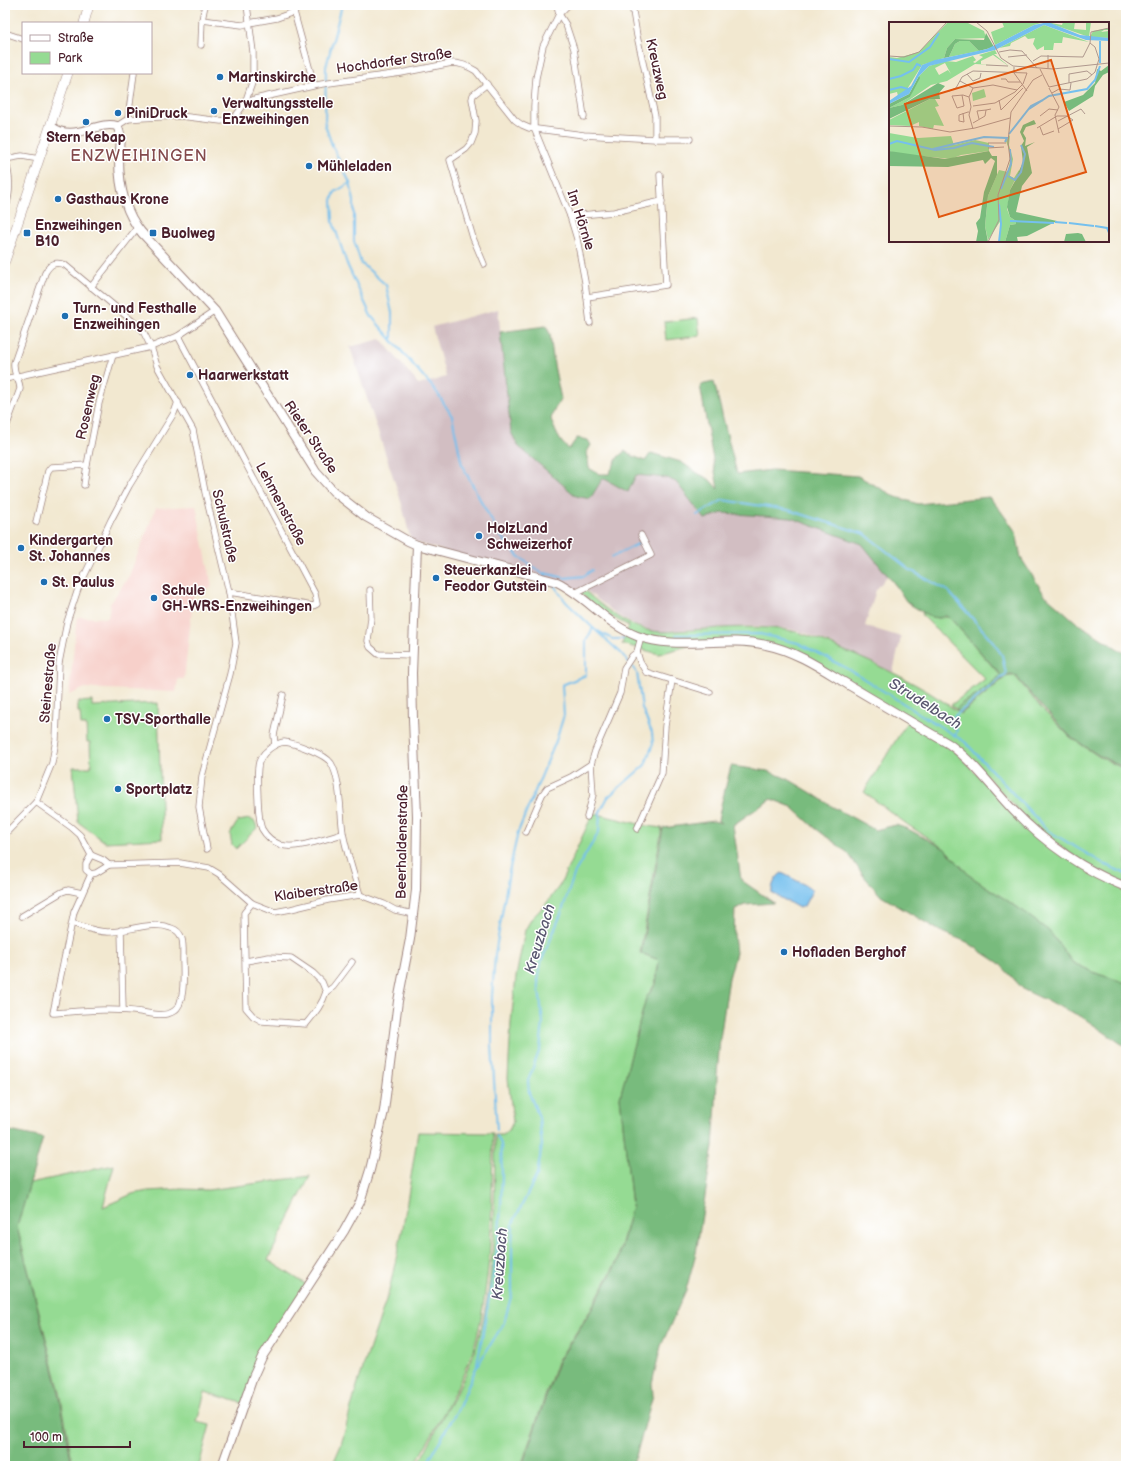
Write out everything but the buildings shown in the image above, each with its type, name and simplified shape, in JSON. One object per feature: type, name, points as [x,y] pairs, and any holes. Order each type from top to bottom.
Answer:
[{"type":"main road","points":[[84,22],[89,5]]},
{"type":"main road","points":[[5,261],[68,74]]},
{"type":"street","points":[[201,45],[202,20],[205,5]]},
{"type":"street","points":[[51,126],[59,131],[80,132],[110,124],[118,126],[128,119],[180,116],[229,120],[236,117],[245,103],[253,80],[253,52],[247,5]]},
{"type":"street","points":[[202,20],[242,25],[249,22],[277,18],[294,12],[300,5]]},
{"type":"street","points":[[556,5],[559,14],[566,25],[574,49],[584,117]]},
{"type":"street","points":[[534,128],[536,78],[543,46],[559,14],[568,5]]},
{"type":"street","name":"Kreuzweg","points":[[632,5],[637,36],[655,116],[655,139]]},
{"type":"street","points":[[294,12],[314,85]]},
{"type":"street","points":[[5,33],[22,39]]},
{"type":"street","name":"Hochdorfer Straße","points":[[245,103],[255,99],[314,85],[401,73],[452,63],[468,66],[476,71],[515,120],[522,125],[584,135],[655,139],[690,139]]},
{"type":"street","points":[[128,119],[134,74]]},
{"type":"street","points":[[484,264],[473,238],[450,160],[466,149],[471,143],[475,133],[476,121],[472,99],[473,95],[487,84]]},
{"type":"street","name":"Rieter Straße","points":[[118,126],[121,134],[119,160],[122,185],[128,211],[137,228],[215,311],[306,456],[324,482],[366,517],[392,533],[417,545],[544,578],[560,584],[575,593],[614,624],[641,637],[670,643],[729,641],[761,644],[781,649],[799,657],[835,676],[949,744],[964,756],[1036,833],[1074,860],[1097,874],[1126,887]]},
{"type":"street","name":"Im Hörnle","points":[[534,128],[570,216],[577,239],[590,323]]},
{"type":"street","points":[[5,210],[9,196],[10,181],[5,159],[22,156],[39,159]]},
{"type":"street","points":[[587,297],[666,285],[660,175]]},
{"type":"street","points":[[570,216],[614,212],[662,201]]},
{"type":"street","points":[[91,286],[137,228]]},
{"type":"street","name":"Schulstraße","points":[[16,377],[13,370],[14,363],[44,273],[53,263],[59,263],[65,265],[142,329],[151,347],[157,366],[193,430],[205,492],[229,592],[236,643],[234,656],[202,776],[199,807],[207,849]]},
{"type":"street","points":[[5,379],[151,347],[178,336],[215,311]]},
{"type":"street","name":"Lehmenstraße","points":[[178,336],[315,594],[317,604],[314,606],[229,592]]},
{"type":"street","name":"Rosenweg","points":[[84,485],[99,403],[113,355]]},
{"type":"street","points":[[5,430],[20,389],[20,383],[16,377]]},
{"type":"street","name":"Steinestraße","points":[[5,834],[36,802],[52,763],[56,740],[59,663],[70,610],[78,589],[129,486],[174,413],[178,402]]},
{"type":"street","points":[[36,522],[48,472],[51,467],[87,465]]},
{"type":"street","points":[[575,593],[651,555],[643,539]]},
{"type":"street","name":"Beerhaldenstraße","points":[[222,1466],[248,1390],[262,1356],[344,1230],[360,1202],[379,1137],[389,1078],[398,1002],[414,914],[416,890],[417,816],[413,719],[413,656],[417,545]]},
{"type":"street","points":[[370,590],[371,618],[368,640],[370,647],[378,654],[413,656]]},
{"type":"street","points":[[587,817],[594,795],[591,764],[595,751],[620,693],[624,668],[634,654],[641,637]]},
{"type":"street","points":[[634,654],[646,672],[710,692]]},
{"type":"street","points":[[637,829],[662,773],[665,726],[672,680]]},
{"type":"street","points":[[275,745],[274,735],[283,695]]},
{"type":"street","points":[[343,834],[288,846],[282,845],[270,838],[262,828],[260,820],[258,771],[262,756],[268,749],[282,742],[289,743],[318,753],[327,758],[332,764],[337,786],[343,834],[360,896]]},
{"type":"street","points":[[526,832],[542,795],[547,788],[591,764]]},
{"type":"street","points":[[36,802],[80,835],[91,855],[103,860],[109,865],[96,873],[91,874]]},
{"type":"street","points":[[91,855],[86,864],[86,870],[91,874]]},
{"type":"street","name":"Klaiberstraße","points":[[109,865],[180,863],[209,868],[219,874],[252,903],[275,912],[328,900],[360,896],[384,904],[395,910],[414,914]]},
{"type":"street","points":[[72,923],[98,931],[121,930],[150,926],[170,927],[178,931],[182,938],[183,949],[183,986],[178,1007],[169,1014],[154,1014],[123,1010],[90,1010],[53,1013],[74,912],[91,874]]},
{"type":"street","points":[[22,916],[62,892],[68,890],[82,893]]},
{"type":"street","points":[[252,903],[244,913],[246,1008],[253,1016],[262,1021],[306,1024],[316,1013],[326,992],[333,987],[352,962]]},
{"type":"street","points":[[121,930],[123,1010]]},
{"type":"street","points":[[246,961],[269,957],[291,958],[313,973],[322,982],[326,992]]},
{"type":"shaded area","points":[[498,309],[511,432],[518,446],[576,496],[603,478],[628,492],[635,475],[667,478],[676,482],[705,519],[722,513],[791,518],[862,544],[888,575],[876,590],[865,626],[901,637],[893,672],[806,633],[789,629],[755,626],[663,632],[649,630],[635,625],[619,616],[583,588],[576,590],[411,541],[401,501],[350,347],[381,339],[419,385],[446,377],[432,327]]},
{"type":"shaded area","name":"Schule GH-WRS-Enzweihingen","points":[[196,506],[212,587],[194,592],[184,679],[178,679],[176,692],[85,688],[69,695],[77,617],[108,618],[110,604],[129,576],[156,508]]},
{"type":"green space","points":[[698,318],[700,336],[666,340],[664,322]]},
{"type":"green space","points":[[546,326],[550,334],[554,365],[561,399],[554,410],[551,419],[560,439],[569,449],[577,438],[588,440],[591,445],[587,452],[589,468],[599,474],[609,474],[618,457],[625,451],[645,461],[651,453],[681,462],[709,479],[718,489],[700,385],[714,382],[737,474],[772,470],[858,476],[896,497],[918,504],[989,497],[1016,532],[1021,558],[1044,594],[1077,623],[1126,654],[1126,769],[1098,755],[1071,737],[1042,707],[1015,675],[1007,675],[961,713],[956,709],[962,703],[977,695],[1001,675],[950,618],[945,616],[939,618],[931,617],[906,601],[897,587],[862,544],[791,518],[722,513],[705,519],[676,482],[667,478],[636,475],[628,492],[603,478],[590,499],[576,496],[518,446],[511,432],[500,332]]},
{"type":"green space","points":[[585,591],[626,622],[649,630],[662,632],[759,627],[794,631],[807,635],[902,677],[932,694],[961,714],[1007,676],[1015,676],[1041,708],[1070,737],[1098,756],[1126,770],[1126,885],[1085,864],[1038,831],[966,754],[782,647],[695,644],[659,654],[622,644],[629,626],[608,615],[580,593]]},
{"type":"green space","points":[[922,612],[935,618],[950,618],[1001,676],[977,695],[962,703],[956,709],[951,705],[985,679],[923,616]]},
{"type":"green space","name":"Sportplatz","points":[[92,701],[92,706],[158,703],[162,839],[105,842],[78,822],[73,767],[91,767],[90,742],[87,742],[86,725],[81,725],[80,712],[78,712],[78,702]]},
{"type":"green space","points":[[907,722],[956,752],[1034,835],[1126,890],[1126,983],[1098,974],[1073,963],[1049,931],[1017,907],[970,876],[945,849],[908,825],[864,792]]},
{"type":"green space","points":[[731,766],[768,771],[788,779],[833,807],[875,830],[896,825],[908,829],[945,849],[970,876],[1017,907],[1049,931],[1073,963],[1098,974],[1126,983],[1126,1047],[1082,1017],[1024,990],[999,963],[967,942],[940,931],[881,896],[863,875],[848,853],[815,828],[792,807],[771,799],[733,825],[741,880],[774,903],[745,905],[735,909],[734,935],[736,953],[729,978],[720,1039],[713,1146],[696,1253],[686,1290],[661,1346],[652,1383],[653,1395],[636,1456],[631,1466],[522,1466],[558,1362],[589,1314],[618,1261],[632,1206],[620,1097],[646,998],[656,984],[659,960],[641,953],[663,828],[713,821],[722,823],[718,821]]},
{"type":"green space","points":[[593,813],[647,826],[662,828],[640,953],[659,960],[655,984],[646,998],[620,1097],[632,1206],[617,1261],[588,1314],[557,1362],[521,1466],[417,1466],[460,1386],[472,1358],[486,1305],[490,1277],[494,1219],[495,1135],[503,1135],[509,1130],[513,1122],[508,1078],[511,1022],[516,977],[525,930],[532,918],[546,904],[560,885]]},
{"type":"green space","points":[[250,819],[255,822],[257,828],[236,849],[232,845],[230,834],[238,821]]},
{"type":"green space","points":[[5,1130],[43,1138],[17,1227],[59,1392],[72,1466],[5,1466]]},
{"type":"green space","points":[[418,1132],[493,1133],[492,1213],[488,1273],[481,1318],[473,1350],[458,1386],[414,1466],[332,1466],[341,1445],[357,1386],[389,1291],[403,1227]]},
{"type":"green space","points":[[114,1165],[103,1207],[132,1194],[148,1191],[182,1189],[208,1190],[310,1176],[268,1260],[307,1285],[267,1344],[242,1403],[205,1392],[197,1422],[210,1425],[199,1466],[73,1466],[60,1392],[17,1227],[30,1183]]},
{"type":"water","points":[[782,873],[809,887],[812,891],[804,906],[799,908],[772,893],[774,882]]},
{"type":"waterway","name":"Strudelbach","points":[[342,5],[326,67],[325,125],[332,145],[350,183],[354,201],[354,241],[361,263],[386,285],[392,313],[392,341]]},
{"type":"waterway","name":"Strudelbach","points":[[350,183],[335,192],[332,200],[333,222],[347,264],[371,316],[436,391],[452,416],[462,465],[501,536],[518,556],[546,576]]},
{"type":"waterway","points":[[697,515],[723,500],[788,510],[865,534],[910,570],[948,591],[990,638],[1002,655],[1006,674],[951,719],[951,725],[957,730],[955,736]]},
{"type":"waterway","points":[[612,557],[640,543]]},
{"type":"waterway","points":[[544,573],[565,578],[584,576],[592,570]]},
{"type":"waterway","name":"Strudelbach","points":[[553,584],[566,602],[594,629]]},
{"type":"waterway","name":"Kreuzbach","points":[[427,1466],[459,1407],[477,1366],[504,1323],[512,1293],[513,1223],[537,1175],[542,1145],[539,1117],[529,1093],[528,1081],[540,1049],[543,1023],[538,981],[541,962],[561,914],[575,872],[599,832],[600,812],[608,797],[645,765],[653,744],[652,733],[642,708],[637,673],[621,653],[593,628],[586,641],[586,675],[562,685],[564,715],[556,741],[518,832],[509,872],[495,955],[492,996],[492,1046],[497,1130]]},
{"type":"waterway","name":"Kreuzbach","points":[[598,631],[612,639],[623,639]]},
{"type":"waterway","name":"Strudelbach","points":[[676,635],[760,634],[798,643],[848,669],[965,742],[1047,830],[1104,864],[1126,874]]},
{"type":"waterway","points":[[477,1363],[499,1234],[502,1162],[501,1144],[497,1136]]},
{"type":"place","name":"Martinskirche","points":[[220,77]]},
{"type":"place","name":"Verwaltungsstelle Enzweihingen","points":[[214,111]]},
{"type":"place","name":"PiniDruck","points":[[118,113]]},
{"type":"place","name":"Stern Kebap","points":[[86,122]]},
{"type":"place","name":"Mühleladen","points":[[309,166]]},
{"type":"place","name":"Gasthaus Krone","points":[[58,199]]},
{"type":"place","name":"Enzweihingen B10","points":[[27,233]]},
{"type":"place","name":"Buolweg","points":[[153,233]]},
{"type":"place","name":"Turn- und Festhalle Enzweihingen","points":[[65,316]]},
{"type":"place","name":"Haarwerkstatt","points":[[190,375]]},
{"type":"place","name":"HolzLand Schweizerhof","points":[[479,536]]},
{"type":"place","name":"Kindergarten St. Johannes","points":[[21,548]]},
{"type":"place","name":"Steuerkanzlei Feodor Gutstein","points":[[436,578]]},
{"type":"place","name":"St. Paulus","points":[[44,582]]},
{"type":"place","name":"Schule GH-WRS-Enzweihingen","points":[[154,598]]},
{"type":"place","name":"TSV-Sporthalle","points":[[107,719]]},
{"type":"place","name":"Sportplatz","points":[[118,789]]},
{"type":"place","name":"Hofladen Berghof","points":[[784,952]]},
{"type":"district","name":"ENZWEIHINGEN","points":[[139,156]]}]
